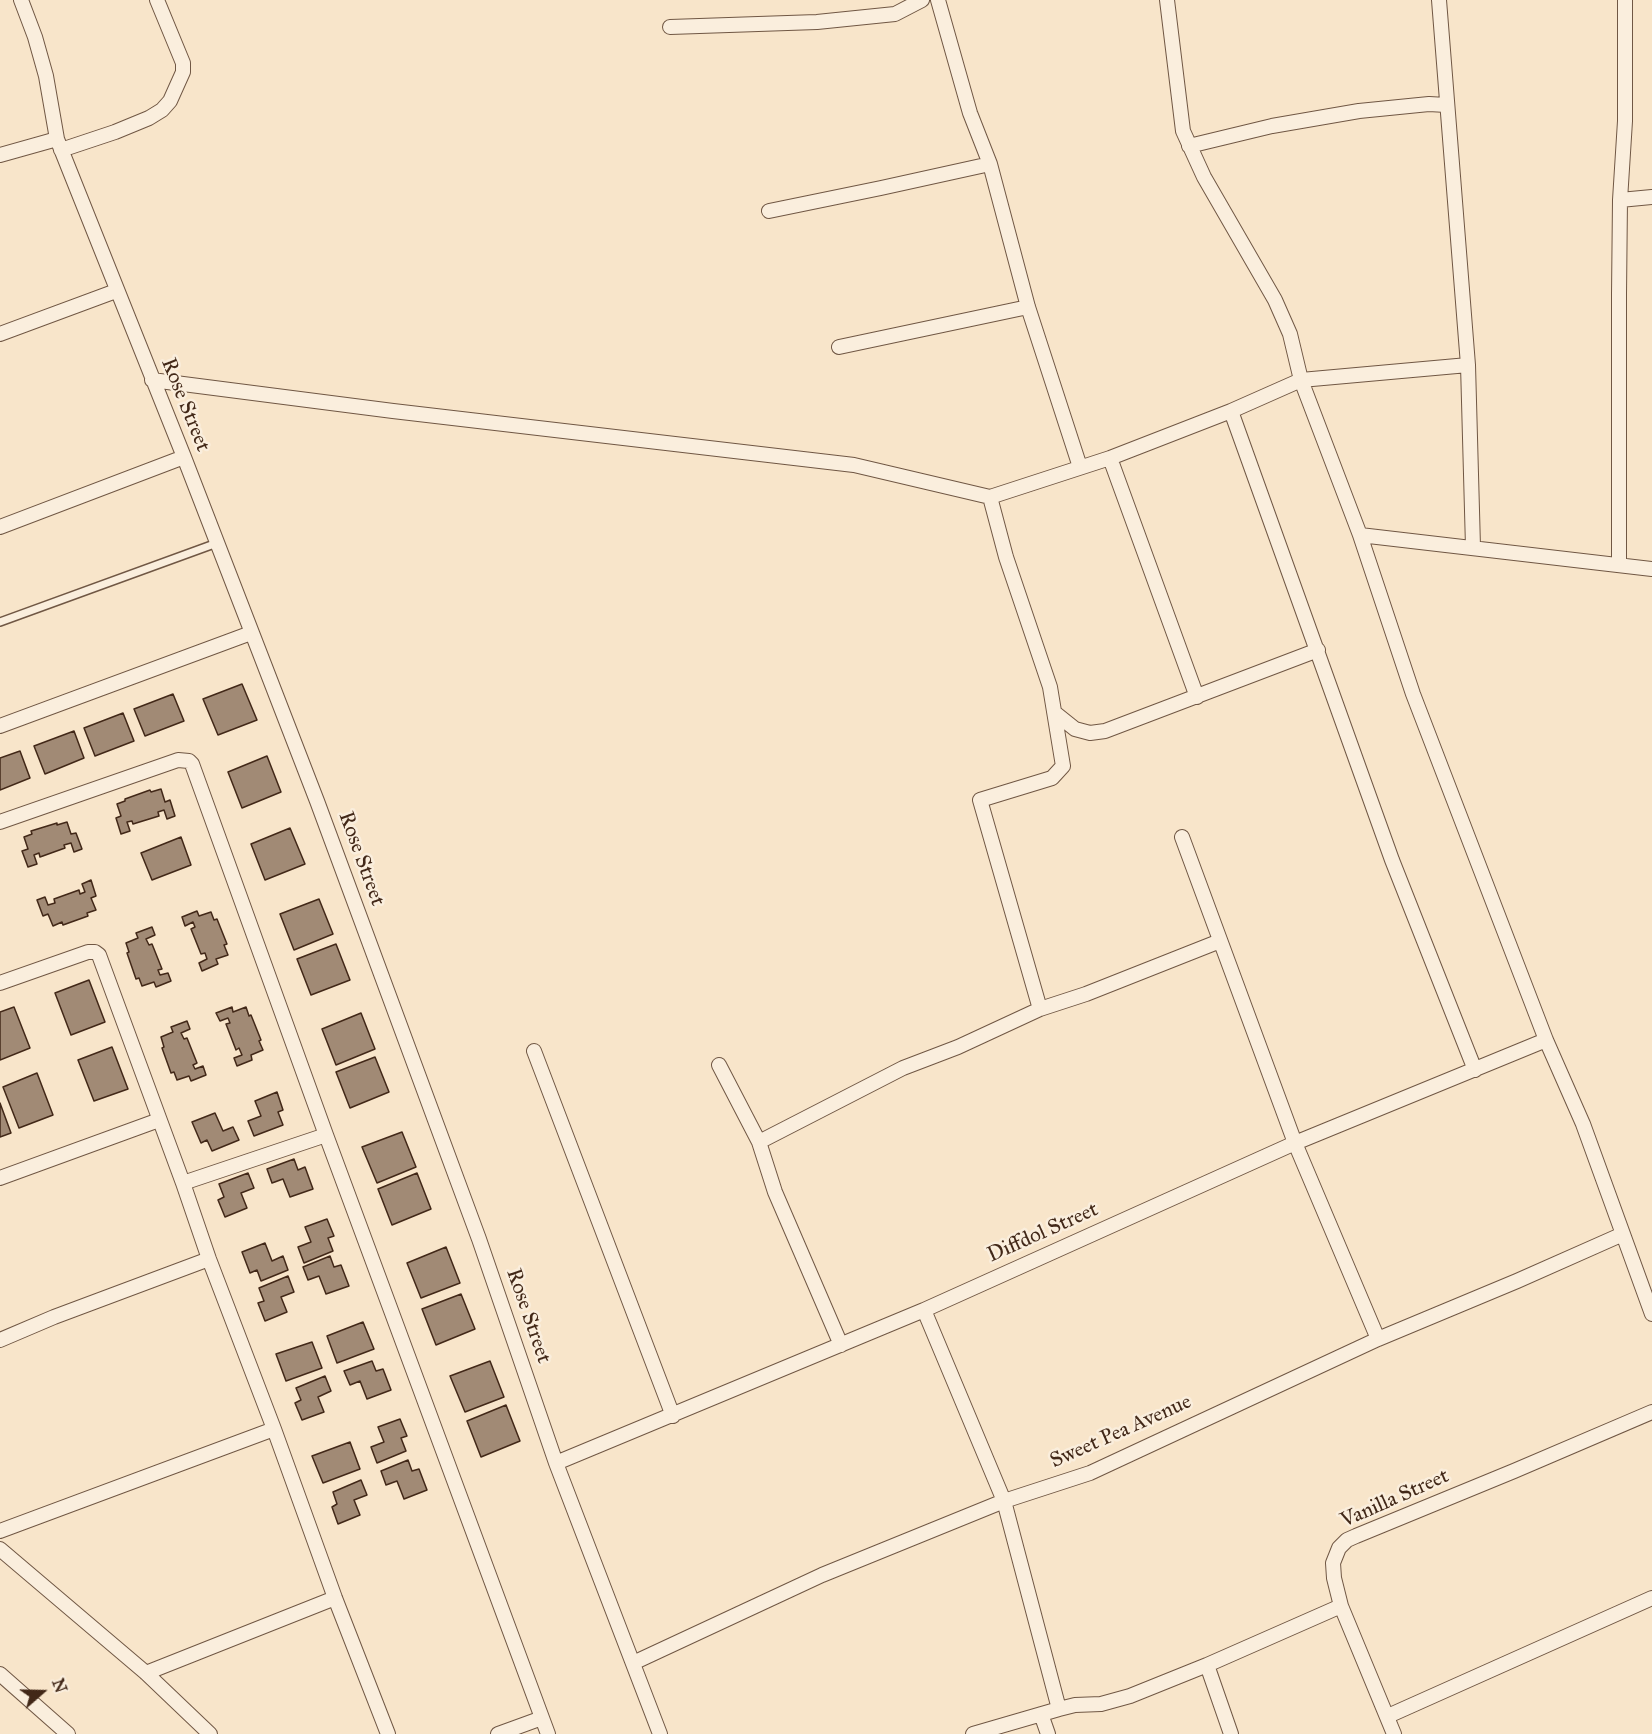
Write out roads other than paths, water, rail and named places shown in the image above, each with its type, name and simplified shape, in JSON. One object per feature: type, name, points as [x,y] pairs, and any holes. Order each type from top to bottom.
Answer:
[{"type":"street","name":"Rose Street","points":[[21,0],[46,76],[59,144],[184,457],[317,801],[471,1217],[556,1463],[660,1734]]},
{"type":"street","points":[[0,155],[115,132],[162,110],[170,101],[183,72],[183,63],[157,0]]},
{"type":"street","points":[[670,27],[817,22],[895,14],[922,0]]},
{"type":"street","points":[[938,0],[964,93],[990,164],[1028,307],[1080,467]]},
{"type":"street","points":[[1167,0],[1183,130],[1204,177],[1275,300],[1290,334],[1301,380],[1360,535],[1413,694],[1546,1040],[1583,1124],[1652,1314]]},
{"type":"street","points":[[1439,0],[1467,364],[1473,547]]},
{"type":"street","points":[[1619,565],[1620,200],[1625,122],[1625,0]]},
{"type":"street","points":[[1189,146],[1272,126],[1359,111],[1429,104],[1446,105]]},
{"type":"street","points":[[769,211],[990,164]]},
{"type":"street","points":[[1620,200],[1652,197]]},
{"type":"street","points":[[0,334],[116,291]]},
{"type":"street","points":[[839,347],[1028,307]]},
{"type":"street","points":[[152,380],[393,411],[854,465],[990,497],[1110,458],[1231,411],[1301,380],[1467,364]]},
{"type":"street","points":[[1231,411],[1392,860],[1475,1070]]},
{"type":"street","points":[[0,527],[184,457]]},
{"type":"street","points":[[1110,458],[1197,697]]},
{"type":"street","points":[[990,497],[1006,557],[1050,687],[1063,766],[1052,778],[980,800],[1040,1009]]},
{"type":"street","points":[[1360,535],[1652,569]]},
{"type":"street","points":[[0,726],[251,633]]},
{"type":"street","points":[[1055,712],[1075,729],[1090,733],[1105,730],[1318,650]]},
{"type":"street","points":[[0,822],[178,760],[189,761],[192,764],[326,1135],[548,1734]]},
{"type":"street","points":[[1182,837],[1295,1143],[1378,1339]]},
{"type":"street","points":[[759,1142],[903,1068],[958,1047],[1040,1009],[1086,994],[1220,941]]},
{"type":"street","points":[[0,983],[88,951],[99,955],[209,1259],[387,1734]]},
{"type":"street","name":"Diffdol Street","points":[[556,1463],[924,1310],[1295,1143],[1546,1040]]},
{"type":"street","points":[[534,1051],[673,1416]]},
{"type":"street","points":[[719,1065],[759,1142],[775,1192],[842,1345]]},
{"type":"street","points":[[0,1178],[159,1120]]},
{"type":"street","points":[[183,1183],[326,1135]]},
{"type":"street","name":"Sweet Pea Avenue","points":[[633,1663],[822,1575],[1004,1501],[1090,1473],[1378,1339],[1623,1234]]},
{"type":"street","points":[[0,1340],[54,1317],[209,1259]]},
{"type":"street","points":[[924,1310],[1004,1501],[1059,1709]]},
{"type":"street","name":"Vanilla Street","points":[[1394,1734],[1341,1606],[1333,1563],[1339,1548],[1347,1540],[1652,1412]]},
{"type":"street","points":[[0,1531],[274,1429]]},
{"type":"street","points":[[0,1549],[146,1673],[210,1734]]},
{"type":"street","points":[[146,1673],[335,1598]]},
{"type":"street","points":[[1388,1716],[1652,1598]]},
{"type":"street","points":[[973,1734],[1041,1713],[1075,1705],[1101,1704],[1130,1696],[1341,1606]]},
{"type":"street","points":[[1207,1665],[1231,1734]]},
{"type":"street","points":[[0,1674],[66,1733]]},
{"type":"street","points":[[1041,1713],[1048,1734]]},
{"type":"street","points":[[498,1734],[542,1718]]},
{"type":"lane","points":[[0,622],[217,543]]}]
